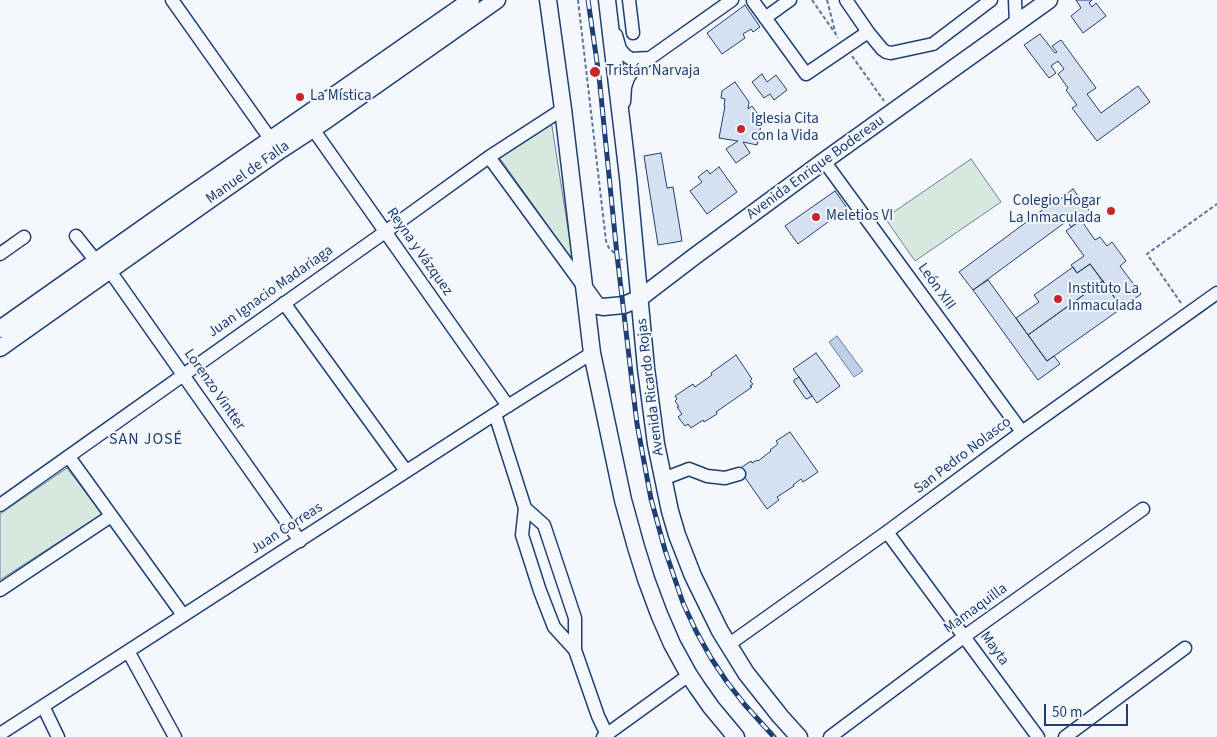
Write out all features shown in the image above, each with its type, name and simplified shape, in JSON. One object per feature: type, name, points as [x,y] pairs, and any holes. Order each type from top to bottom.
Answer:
[{"type":"main road","name":"Manuel de Falla","points":[[308,123],[471,0]]},
{"type":"main road","name":"Manuel de Falla","points":[[0,329],[102,263],[308,123],[497,0]]},
{"type":"main road","points":[[548,0],[592,353],[618,478],[636,547],[659,614],[672,644],[689,675],[711,707],[736,737]]},
{"type":"main road","name":"Avenida Enrique Bodereau","points":[[584,287],[594,303],[603,307],[624,305],[640,298],[824,162],[1049,0]]},
{"type":"main road","name":"Avenida Ricardo Rojas","points":[[608,7],[622,122],[646,368],[656,444],[672,519],[684,554],[709,612],[728,645],[758,689],[799,737]]},
{"type":"main road","name":"Manuel de Falla","points":[[0,348],[102,263]]},
{"type":"street","points":[[172,0],[275,145]]},
{"type":"street","points":[[629,0],[633,33]]},
{"type":"street","points":[[622,122],[625,87],[633,70],[732,0]]},
{"type":"street","points":[[739,0],[746,3],[754,1],[806,74],[868,32]]},
{"type":"street","points":[[765,18],[790,0]]},
{"type":"street","points":[[846,0],[882,49],[891,53],[932,44],[991,0]]},
{"type":"street","points":[[1015,0],[1016,24]]},
{"type":"street","points":[[608,7],[620,49],[625,55],[631,59],[651,58]]},
{"type":"street","name":"Juan Ignacio Madariaga","points":[[0,505],[489,157],[563,109]]},
{"type":"street","name":"Reyna y Vázquez","points":[[308,123],[508,406]]},
{"type":"street","points":[[489,157],[584,287]]},
{"type":"street","name":"León XIII","points":[[824,162],[1022,432]]},
{"type":"street","name":"Lorenzo Vintter","points":[[76,236],[102,263],[184,375],[300,540]]},
{"type":"street","points":[[0,254],[24,237]]},
{"type":"street","name":"San Pedro Nolasco","points":[[728,645],[1217,293]]},
{"type":"street","points":[[284,303],[406,471]]},
{"type":"street","name":"Juan Correas","points":[[0,734],[592,353]]},
{"type":"street","points":[[495,414],[525,508],[522,535],[540,591],[554,627],[575,650]]},
{"type":"street","points":[[69,457],[183,615]]},
{"type":"street","points":[[663,479],[689,468],[708,476],[725,478],[739,474]]},
{"type":"street","points":[[525,508],[544,525],[575,618],[575,650],[605,736],[689,675]]},
{"type":"street","name":"Mamaquilla","points":[[830,737],[965,636],[1144,509]]},
{"type":"street","points":[[0,590],[111,516]]},
{"type":"street","name":"Mayta","points":[[887,532],[1038,737]]},
{"type":"street","points":[[1065,737],[1185,648]]},
{"type":"street","points":[[128,651],[176,737]]},
{"type":"street","points":[[43,706],[58,737]]},
{"type":"path","points":[[812,0],[840,40]]},
{"type":"path","points":[[827,0],[836,35]]},
{"type":"path","points":[[850,54],[885,103]]},
{"type":"path","points":[[1188,314],[1147,254],[1217,204]]},
{"type":"shaded area","points":[[551,120],[573,261],[499,157]]},
{"type":"shaded area","points":[[971,159],[1001,202],[915,261],[885,218]]},
{"type":"shaded area","points":[[67,468],[102,514],[0,580],[0,514]]},
{"type":"water","points":[[837,336],[863,371],[854,377],[829,342]]},
{"type":"building","points":[[1076,0],[1092,0],[1089,3],[1092,7],[1096,3],[1106,16],[1083,33],[1071,16],[1081,8]]},
{"type":"building","points":[[745,5],[760,27],[753,32],[751,29],[743,34],[745,38],[722,54],[707,33]]},
{"type":"building","points":[[1040,34],[1055,53],[1057,52],[1052,46],[1061,40],[1096,88],[1087,94],[1101,113],[1138,86],[1150,102],[1097,141],[1072,108],[1077,105],[1066,90],[1068,88],[1058,74],[1064,69],[1058,61],[1051,66],[1056,73],[1049,78],[1024,45]]},
{"type":"building","points":[[762,74],[767,82],[776,75],[787,90],[774,100],[770,94],[764,98],[752,82]]},
{"type":"building","name":"Iglesia Cita con la Vida","points":[[735,82],[749,102],[748,109],[752,106],[762,120],[757,145],[743,142],[750,153],[736,163],[726,149],[738,141],[719,138],[725,106],[725,99],[721,98],[722,91]]},
{"type":"building","points":[[661,153],[667,188],[673,187],[682,241],[658,245],[644,156]]},
{"type":"building","points":[[719,167],[737,192],[707,214],[690,191],[702,182],[698,177],[707,170],[710,174]]},
{"type":"building","points":[[1073,189],[1091,213],[1071,227],[1067,221],[973,290],[959,272],[1052,203],[1054,206],[1060,202],[1059,200]]},
{"type":"building","name":"Meletios VI","points":[[835,191],[847,208],[798,244],[785,226]]},
{"type":"building","points":[[1081,220],[1095,240],[1100,237],[1107,246],[1112,242],[1126,261],[1120,266],[1141,294],[1122,308],[1090,264],[1077,273],[1071,265],[1084,256],[1066,231]]},
{"type":"building","name":"Instituto La Inmaculada","points":[[1090,264],[1103,281],[1028,335],[1016,318],[1039,302],[1034,295],[1073,267],[1077,273]]},
{"type":"building","points":[[988,280],[1047,361],[1054,356],[1060,364],[1038,380],[973,290]]},
{"type":"building","points":[[1103,281],[1122,308],[1047,361],[1028,335]]},
{"type":"building","points":[[816,353],[840,386],[817,403],[793,369]]},
{"type":"building","points":[[736,355],[752,379],[750,381],[753,384],[750,386],[752,387],[704,422],[703,420],[691,428],[688,424],[685,426],[678,417],[682,414],[677,407],[679,407],[675,401],[677,399],[675,396],[693,384],[695,387]]},
{"type":"building","points":[[799,377],[812,396],[807,399],[794,382]]},
{"type":"building","points":[[790,432],[818,472],[803,482],[801,479],[777,497],[779,500],[767,509],[739,469],[751,461],[752,463],[758,461],[778,444],[776,441]]},
{"type":"railway","points":[[588,0],[599,76],[617,255],[637,424],[651,499],[665,550],[683,603],[696,631],[727,682],[774,737]]},
{"type":"place","name":"Tristán Narvaja","points":[[595,72]]},
{"type":"place","name":"La Mística","points":[[300,97]]},
{"type":"place","name":"Iglesia Cita con la Vida","points":[[741,129]]},
{"type":"place","name":"Colegio Hogar La Inmaculada","points":[[1111,211]]},
{"type":"place","name":"Meletios VI","points":[[816,217]]},
{"type":"place","name":"Instituto La Inmaculada","points":[[1058,299]]},
{"type":"district","name":"SAN JOSÉ","points":[[146,440]]}]
